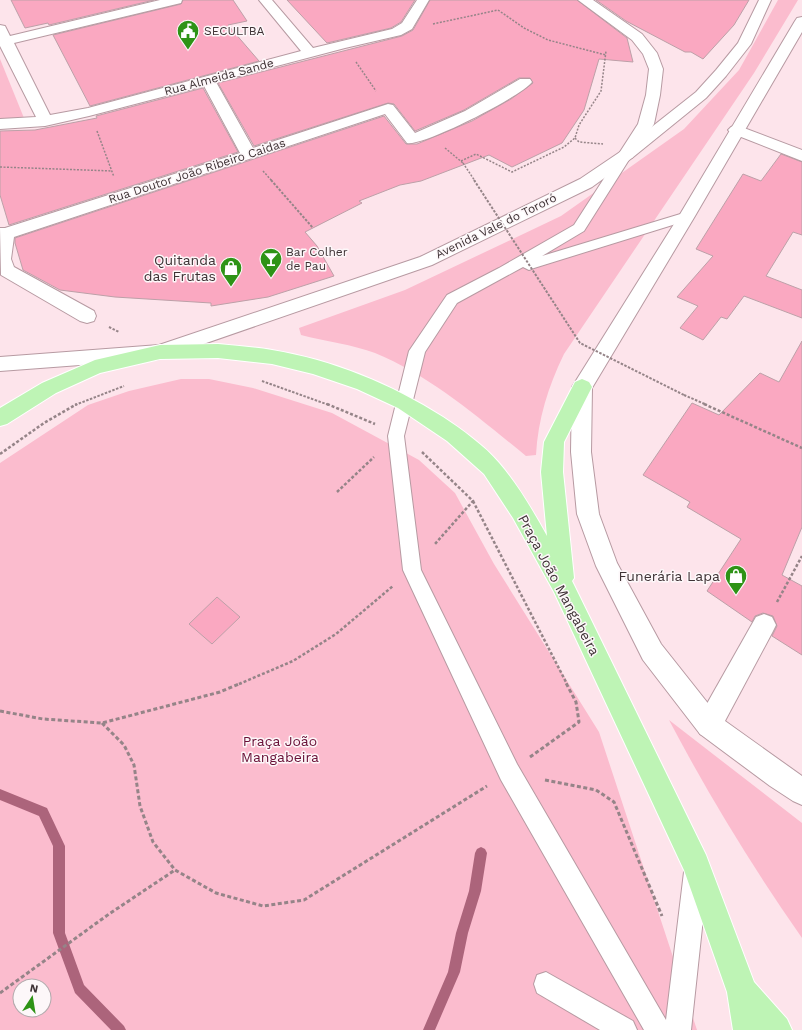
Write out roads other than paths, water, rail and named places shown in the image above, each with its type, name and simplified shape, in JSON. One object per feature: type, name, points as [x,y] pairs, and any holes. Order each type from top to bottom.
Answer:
[{"type":"main road","name":"Praça João Mangabeira","points":[[0,418],[49,388],[95,367],[160,352],[218,351],[272,357],[316,367],[364,384],[405,403],[454,435],[491,468],[521,511],[562,585],[696,865],[742,992],[749,1030]]},
{"type":"main road","points":[[562,585],[552,472],[554,442],[582,387]]},
{"type":"main road","points":[[742,992],[776,1030]]},
{"type":"street","points":[[45,121],[2,37],[176,0]]},
{"type":"street","points":[[265,0],[310,53]]},
{"type":"street","name":"Rua Almeida Sande","points":[[0,124],[45,121],[89,112],[343,44],[396,32],[407,26],[423,0]]},
{"type":"street","points":[[584,0],[636,36],[650,53],[656,69],[653,95],[646,124],[626,155]]},
{"type":"street","name":"Avenida Vale do Tororó","points":[[0,364],[160,352],[426,260],[586,183],[626,155],[701,95],[721,73],[744,44],[765,0]]},
{"type":"street","points":[[802,21],[736,130],[687,216],[582,387],[581,452],[588,514],[605,558],[652,652],[709,725],[779,777],[802,792]]},
{"type":"street","points":[[207,80],[249,155]]},
{"type":"street","name":"Rua Doutor João Ribeiro Caidas","points":[[3,234],[249,155],[388,108],[412,140],[428,134],[497,99],[525,82]]},
{"type":"street","points":[[736,130],[802,156]]},
{"type":"street","points":[[3,234],[2,259],[5,273],[87,316]]},
{"type":"street","points":[[709,725],[764,625]]},
{"type":"lane","points":[[626,155],[578,228],[504,272],[452,299],[417,350],[396,436],[412,570],[509,772],[658,1030]]},
{"type":"lane","points":[[504,272],[612,241],[687,216]]},
{"type":"lane","points":[[678,1030],[696,865]]},
{"type":"lane","points":[[546,984],[624,1030]]},
{"type":"waterway","points":[[0,794],[43,812],[59,846],[59,933],[79,989],[120,1030]]},
{"type":"waterway","points":[[429,1030],[454,972],[462,933],[475,891],[481,853]]},
{"type":"place","name":"SECULTBA","points":[[188,50]]},
{"type":"place","name":"Bar Colher de Pau","points":[[271,278]]},
{"type":"place","name":"Quitanda das Frutas","points":[[231,288]]},
{"type":"place","name":"Funerária Lapa","points":[[736,596]]}]
